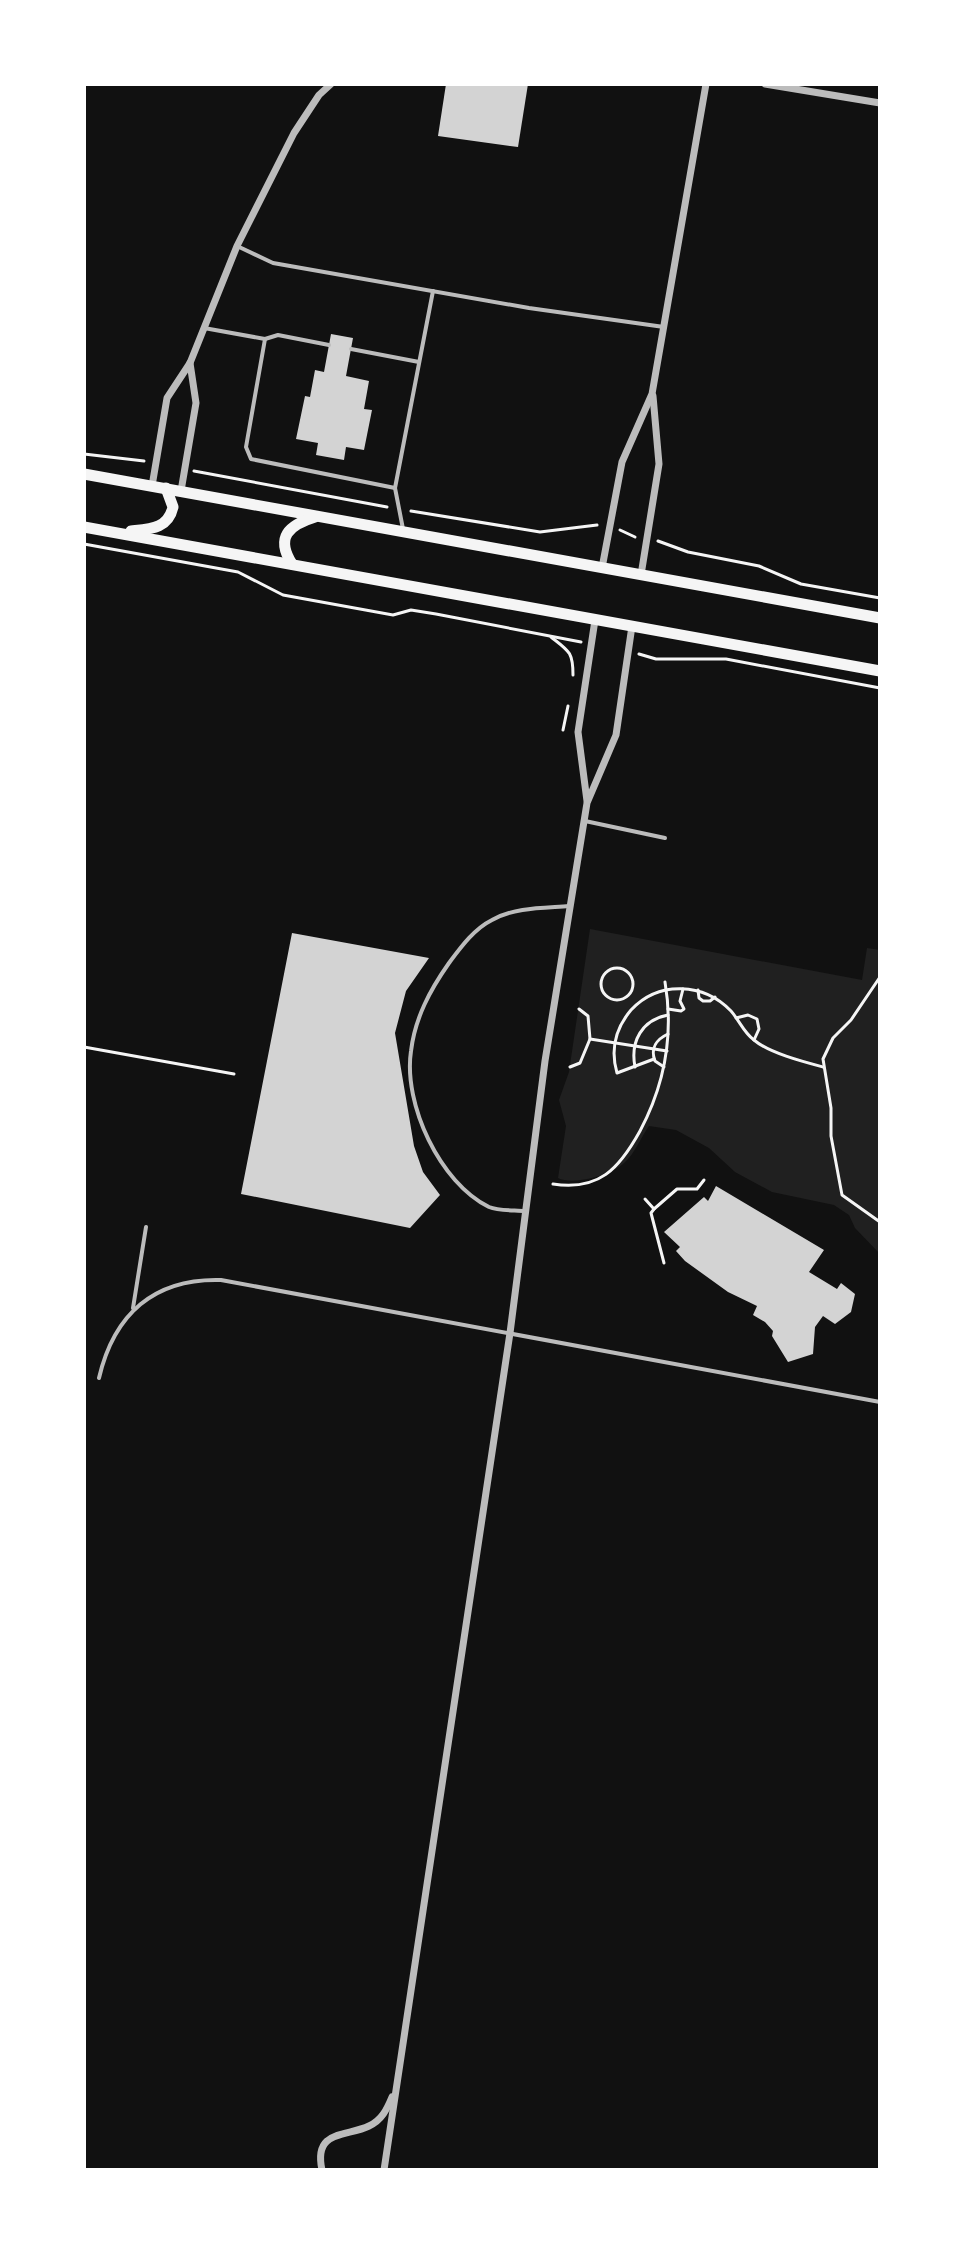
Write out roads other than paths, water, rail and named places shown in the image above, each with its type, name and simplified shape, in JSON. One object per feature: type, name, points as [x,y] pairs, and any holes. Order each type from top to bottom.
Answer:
[{"type":"main road","points":[[84,474],[880,618]]},
{"type":"main road","points":[[114,532],[163,525],[171,516],[173,507],[166,488]]},
{"type":"main road","points":[[292,564],[285,551],[288,532],[299,523],[320,516]]},
{"type":"main road","points":[[84,527],[880,671]]},
{"type":"street","points":[[152,486],[167,398],[190,363],[237,246],[294,133],[319,95],[331,84]]},
{"type":"street","points":[[602,568],[622,462],[652,394],[706,84]]},
{"type":"street","points":[[765,84],[880,103]]},
{"type":"street","points":[[181,491],[196,403],[190,363]]},
{"type":"street","points":[[641,575],[659,464],[652,394]]},
{"type":"street","points":[[587,803],[578,732],[595,620]]},
{"type":"street","points":[[384,2170],[510,1333],[545,1061],[587,803],[616,735],[632,626]]},
{"type":"street","points":[[322,2170],[323,2147],[333,2136],[369,2126],[386,2113],[396,2087]]},
{"type":"lane","points":[[237,246],[273,263],[664,327]]},
{"type":"lane","points":[[403,531],[395,488],[433,291]]},
{"type":"lane","points":[[203,327],[265,339],[278,335],[329,345]]},
{"type":"lane","points":[[265,339],[246,447],[251,459],[395,488]]},
{"type":"lane","points":[[351,349],[419,362]]},
{"type":"lane","points":[[584,821],[665,838]]},
{"type":"lane","points":[[525,1211],[492,1208],[463,1188],[447,1169],[419,1121],[410,1073],[410,1053],[427,997],[459,949],[478,930],[510,912],[572,906]]},
{"type":"lane","points":[[133,1309],[146,1227]]},
{"type":"lane","points":[[99,1378],[110,1341],[133,1309],[166,1289],[196,1280],[221,1280],[880,1402]]}]
